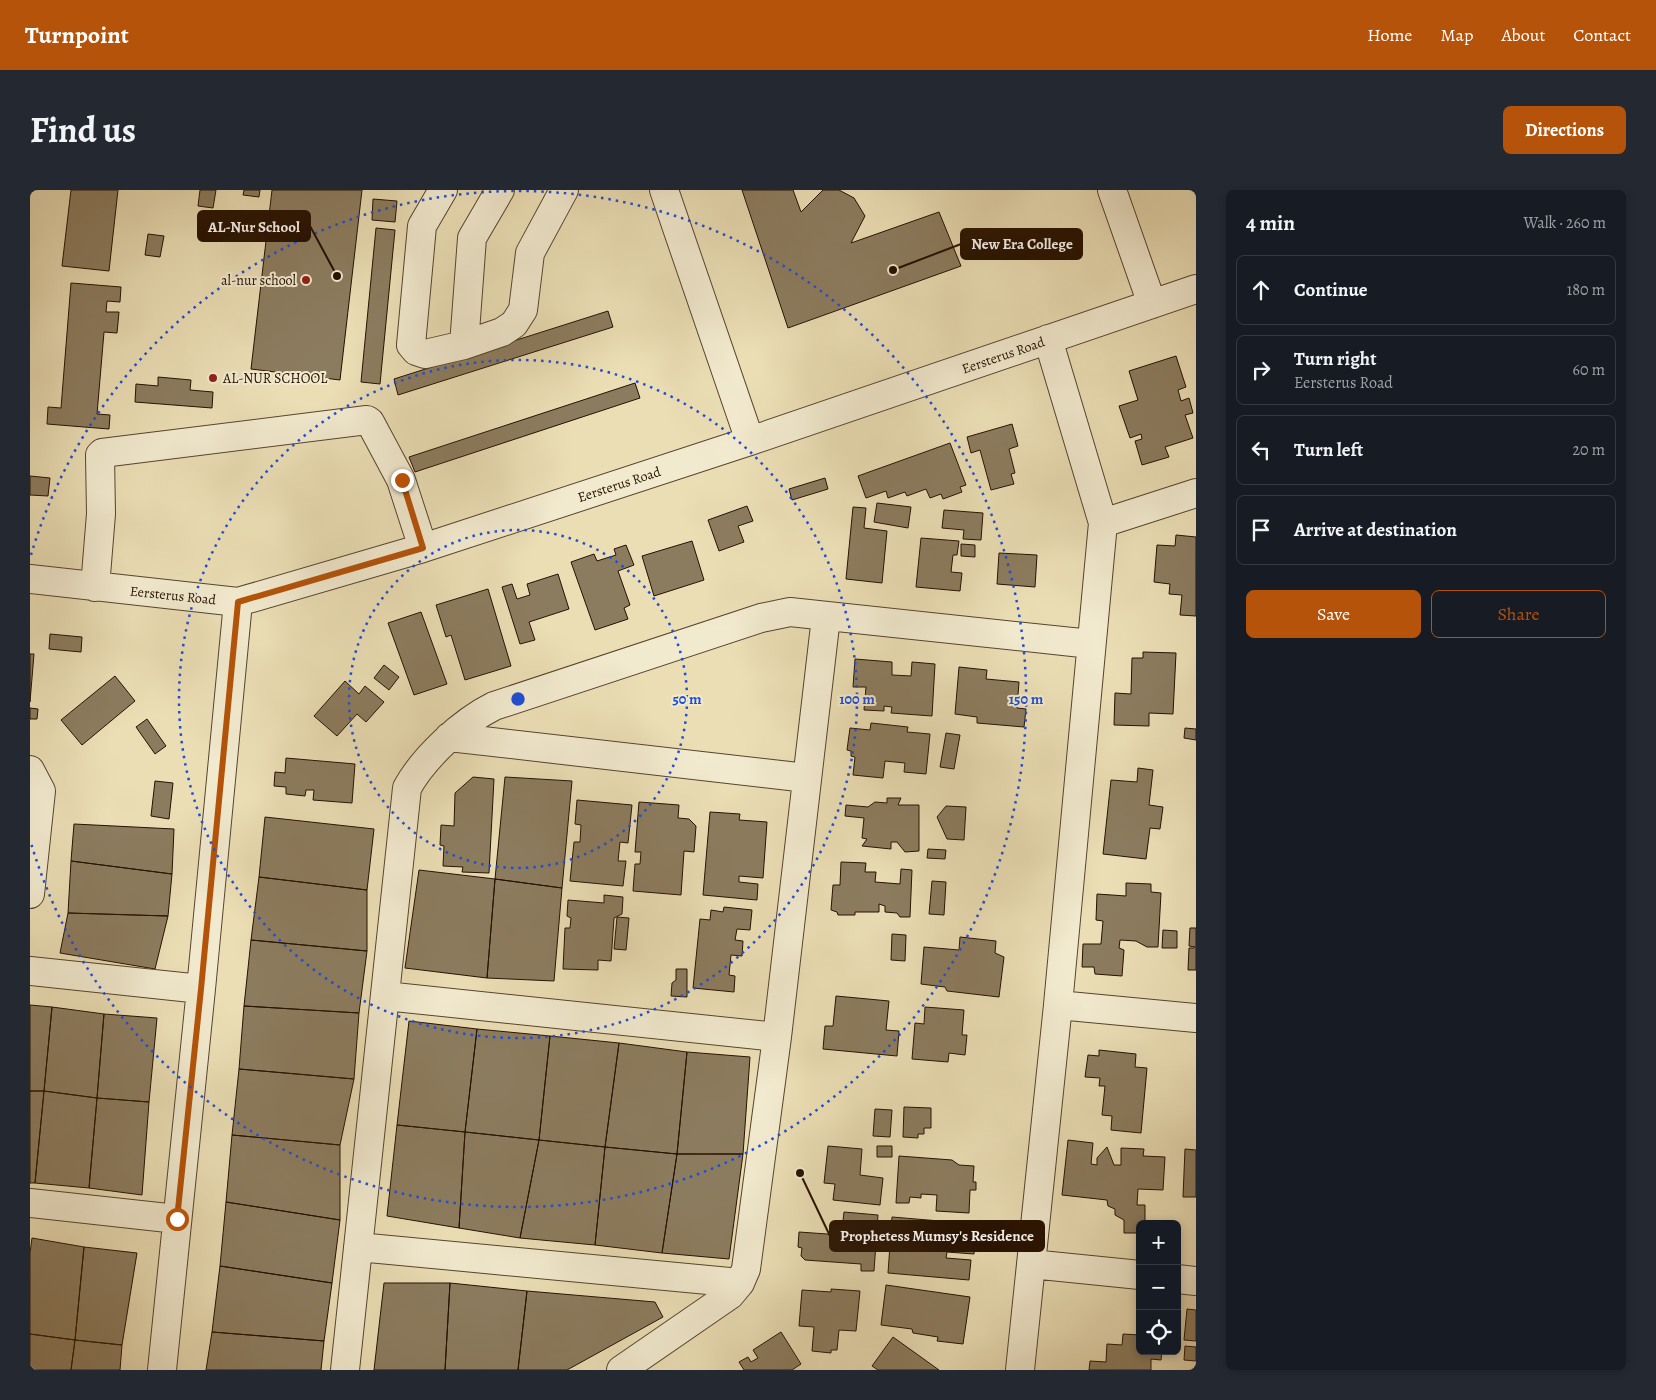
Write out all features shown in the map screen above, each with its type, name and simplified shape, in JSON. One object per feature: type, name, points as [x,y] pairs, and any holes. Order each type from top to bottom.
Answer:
[{"type":"street","points":[[443,190],[422,226],[411,345],[416,351],[425,354],[464,345],[502,332],[514,324],[522,310],[530,253],[564,190]]},
{"type":"street","points":[[464,345],[472,238],[500,190]]},
{"type":"street","points":[[664,190],[750,441]]},
{"type":"street","points":[[1112,190],[1152,304]]},
{"type":"street","name":"Eersterus Road","points":[[30,579],[238,602],[423,548],[750,441],[1196,289]]},
{"type":"street","points":[[1020,1370],[1058,1005],[1103,523],[1048,339]]},
{"type":"street","points":[[95,586],[101,514],[100,455],[102,453],[366,420],[370,422],[402,480],[423,548]]},
{"type":"street","points":[[1103,523],[1196,493]]},
{"type":"street","points":[[162,1370],[238,602]]},
{"type":"street","points":[[345,1370],[407,788],[413,777],[450,736],[480,713],[494,706],[761,618],[790,612],[1091,644]]},
{"type":"street","points":[[621,1370],[730,1294],[740,1283],[746,1269],[777,1036],[826,616]]},
{"type":"street","points":[[450,736],[807,778]]},
{"type":"street","points":[[30,770],[41,791],[30,894]]},
{"type":"street","points":[[30,971],[201,989]]},
{"type":"street","points":[[385,996],[777,1036]]},
{"type":"street","points":[[1058,1005],[1196,1018]]},
{"type":"street","points":[[30,1203],[177,1219]]},
{"type":"street","points":[[358,1247],[740,1283]]},
{"type":"street","points":[[1031,1264],[1136,1275]]},
{"type":"street","points":[[1181,1279],[1196,1281]]},
{"type":"building","points":[[71,190],[118,190],[109,271],[62,266]]},
{"type":"building","points":[[200,190],[216,190],[213,208],[198,206]]},
{"type":"building","points":[[244,190],[260,190],[259,197],[243,195]]},
{"type":"building","name":"al-nur school","points":[[272,190],[362,190],[340,380],[251,369]]},
{"type":"building","points":[[742,190],[793,190],[801,212],[823,190],[839,190],[854,198],[865,216],[851,243],[939,212],[961,266],[788,328]]},
{"type":"building","points":[[373,199],[397,201],[395,222],[372,220]]},
{"type":"building","points":[[376,228],[395,230],[380,384],[361,382]]},
{"type":"building","points":[[148,234],[164,236],[160,257],[145,255]]},
{"type":"building","points":[[71,283],[121,287],[120,302],[107,301],[106,312],[119,312],[117,333],[104,332],[97,414],[110,415],[109,429],[47,424],[48,407],[61,408]]},
{"type":"building","points":[[608,311],[613,327],[398,395],[394,379]]},
{"type":"building","points":[[1176,356],[1186,387],[1178,390],[1181,401],[1189,398],[1193,413],[1185,415],[1193,438],[1165,447],[1169,457],[1142,465],[1135,441],[1142,439],[1141,434],[1130,438],[1119,406],[1138,400],[1129,371]]},
{"type":"building","points":[[158,377],[191,380],[190,390],[213,392],[212,408],[135,402],[136,384],[158,386]]},
{"type":"building","points":[[635,383],[640,398],[415,472],[409,457]]},
{"type":"building","points":[[1012,424],[1018,446],[1009,449],[1015,473],[1011,474],[1014,484],[991,490],[980,450],[971,453],[967,437]]},
{"type":"building","points":[[950,443],[966,485],[960,487],[962,492],[943,499],[941,494],[930,498],[926,489],[907,496],[905,492],[888,498],[886,491],[866,498],[858,476]]},
{"type":"building","points":[[30,476],[50,478],[48,496],[30,495]]},
{"type":"building","points":[[825,478],[828,489],[792,500],[789,489]]},
{"type":"building","points":[[877,503],[911,507],[908,528],[874,522]]},
{"type":"building","points":[[747,506],[753,521],[738,526],[744,542],[719,551],[708,520]]},
{"type":"building","points":[[853,507],[866,508],[864,528],[887,531],[882,583],[846,579]]},
{"type":"building","points":[[944,510],[983,513],[981,540],[963,539],[964,530],[942,528]]},
{"type":"building","points":[[1176,535],[1196,537],[1196,616],[1180,615],[1182,595],[1169,594],[1170,584],[1154,582],[1157,545],[1175,546]]},
{"type":"building","points":[[921,538],[959,541],[957,555],[953,555],[951,572],[962,573],[960,591],[916,587]]},
{"type":"building","points":[[692,541],[704,580],[654,596],[642,556]]},
{"type":"building","points":[[961,544],[975,545],[975,557],[961,556]]},
{"type":"building","points":[[626,545],[634,565],[618,571],[630,605],[624,608],[628,619],[595,630],[571,562],[594,554],[597,561],[616,555],[614,549]]},
{"type":"building","points":[[999,553],[1037,555],[1035,587],[997,584]]},
{"type":"building","points":[[558,574],[569,609],[529,622],[535,640],[520,644],[502,587],[512,584],[517,599],[530,595],[527,584]]},
{"type":"building","points":[[488,589],[511,666],[465,680],[451,635],[446,637],[436,605]]},
{"type":"building","points":[[421,612],[447,684],[414,695],[388,623]]},
{"type":"building","points":[[50,634],[82,637],[81,652],[49,649]]},
{"type":"building","points":[[1143,652],[1176,653],[1173,714],[1149,713],[1149,726],[1114,725],[1115,693],[1131,694],[1132,658],[1143,658]]},
{"type":"building","points":[[30,654],[34,654],[30,702]]},
{"type":"building","points":[[855,659],[892,662],[892,675],[911,676],[912,662],[935,664],[932,716],[891,713],[892,707],[884,706],[884,711],[864,710],[866,687],[853,687]]},
{"type":"building","points":[[384,665],[399,677],[389,690],[374,678]]},
{"type":"building","points":[[959,667],[987,670],[986,679],[1019,682],[1017,708],[1026,709],[1024,727],[977,723],[977,717],[955,714]]},
{"type":"building","points":[[115,676],[135,701],[82,745],[61,720]]},
{"type":"building","points":[[345,681],[359,694],[365,686],[384,702],[366,722],[357,714],[337,736],[314,716]]},
{"type":"building","points":[[30,708],[38,709],[37,719],[30,719]]},
{"type":"building","points":[[147,719],[166,746],[155,754],[136,727]]},
{"type":"building","points":[[871,723],[908,727],[907,732],[930,734],[926,774],[904,772],[905,763],[885,761],[883,778],[853,775],[855,757],[851,756],[851,751],[847,750],[850,728],[870,730]]},
{"type":"building","points":[[1185,728],[1196,729],[1196,740],[1184,738]]},
{"type":"building","points":[[946,733],[960,735],[954,769],[940,767]]},
{"type":"building","points":[[286,758],[355,764],[352,803],[313,800],[314,790],[306,790],[305,796],[286,794],[286,787],[274,786],[275,772],[285,773]]},
{"type":"building","points":[[1138,768],[1153,770],[1149,805],[1163,807],[1160,829],[1150,828],[1146,859],[1103,854],[1111,780],[1137,782]]},
{"type":"building","points":[[473,777],[494,779],[489,873],[462,872],[463,867],[443,866],[444,846],[440,845],[441,825],[454,826],[455,793]]},
{"type":"building","points":[[505,777],[572,781],[562,888],[495,879]]},
{"type":"building","points":[[155,781],[173,783],[169,819],[151,816]]},
{"type":"building","points":[[887,798],[901,798],[898,805],[919,805],[919,851],[905,852],[897,842],[891,842],[891,849],[862,846],[867,839],[862,838],[864,818],[845,816],[846,805],[868,807],[875,802],[887,803]]},
{"type":"building","points":[[577,800],[632,805],[628,843],[620,842],[618,861],[626,861],[623,886],[570,881],[574,842],[580,842],[581,825],[575,824]]},
{"type":"building","points":[[639,802],[679,805],[678,818],[689,819],[696,826],[694,852],[684,851],[681,895],[633,891],[635,864],[640,864],[641,852],[635,852]]},
{"type":"building","points":[[946,806],[966,807],[964,840],[947,839],[937,817]]},
{"type":"building","points":[[710,812],[740,814],[739,820],[767,822],[763,878],[739,876],[739,882],[758,884],[757,900],[703,895]]},
{"type":"building","points":[[265,817],[374,829],[367,890],[259,877]]},
{"type":"building","points":[[74,824],[174,829],[172,874],[71,861]]},
{"type":"building","points":[[928,849],[946,850],[945,859],[927,858]]},
{"type":"building","points":[[71,861],[172,874],[168,916],[68,913]]},
{"type":"building","points":[[841,862],[866,863],[865,872],[876,872],[875,882],[900,884],[901,869],[912,870],[910,917],[900,917],[897,913],[885,912],[885,906],[879,904],[879,912],[855,912],[855,915],[838,915],[837,912],[831,910],[833,885],[840,885]]},
{"type":"building","points":[[419,870],[495,879],[487,978],[405,968]]},
{"type":"building","points":[[259,877],[367,890],[367,951],[251,940]]},
{"type":"building","points":[[495,879],[562,888],[554,981],[487,978]]},
{"type":"building","points":[[932,881],[946,882],[944,915],[929,914]]},
{"type":"building","points":[[1126,883],[1151,884],[1151,892],[1161,893],[1158,947],[1147,947],[1136,941],[1120,940],[1119,948],[1124,950],[1122,976],[1095,974],[1094,967],[1082,967],[1083,944],[1101,944],[1103,921],[1096,920],[1097,894],[1126,896]]},
{"type":"building","points":[[604,895],[623,897],[622,914],[614,918],[611,961],[598,960],[598,970],[563,969],[565,928],[570,928],[571,918],[567,916],[568,900],[604,903]]},
{"type":"building","points":[[724,907],[752,910],[750,930],[737,929],[735,940],[743,941],[742,956],[731,955],[729,975],[735,976],[734,992],[693,988],[700,919],[710,920],[711,910],[723,912]]},
{"type":"building","points":[[68,913],[168,916],[155,969],[60,953]]},
{"type":"building","points":[[617,917],[629,918],[626,950],[614,949]]},
{"type":"building","points":[[1190,928],[1196,928],[1196,970],[1188,970],[1189,948],[1195,947],[1189,946]]},
{"type":"building","points":[[1163,930],[1177,931],[1177,948],[1162,948]]},
{"type":"building","points":[[892,934],[906,935],[905,961],[891,960]]},
{"type":"building","points":[[960,937],[996,941],[995,953],[1004,957],[999,997],[947,991],[945,987],[921,984],[924,947],[959,950]]},
{"type":"building","points":[[251,940],[367,951],[359,1013],[244,1006]]},
{"type":"building","points":[[676,969],[687,969],[687,997],[671,996],[672,983],[676,980]]},
{"type":"building","points":[[836,996],[889,1001],[886,1030],[899,1031],[897,1056],[823,1049],[825,1026],[833,1026]]},
{"type":"building","points":[[30,1005],[52,1007],[44,1091],[30,1091]]},
{"type":"building","points":[[244,1006],[359,1013],[354,1079],[239,1069]]},
{"type":"building","points":[[52,1007],[104,1014],[97,1098],[44,1091]]},
{"type":"building","points":[[925,1007],[964,1010],[962,1035],[967,1035],[965,1055],[949,1053],[948,1062],[912,1059],[915,1023],[924,1024]]},
{"type":"building","points":[[104,1014],[157,1018],[149,1102],[97,1098]]},
{"type":"building","points":[[409,1021],[477,1029],[465,1132],[397,1125]]},
{"type":"building","points":[[477,1029],[550,1036],[539,1140],[465,1132]]},
{"type":"building","points":[[550,1036],[619,1043],[605,1147],[539,1140]]},
{"type":"building","points":[[619,1043],[687,1052],[677,1154],[605,1147]]},
{"type":"building","points":[[1099,1050],[1136,1054],[1135,1067],[1147,1068],[1141,1133],[1111,1130],[1112,1116],[1102,1115],[1105,1086],[1099,1086],[1100,1078],[1085,1077],[1088,1055],[1099,1056]]},
{"type":"building","points":[[687,1052],[750,1057],[743,1154],[677,1154]]},
{"type":"building","points":[[239,1069],[354,1079],[340,1145],[232,1135]]},
{"type":"building","points":[[30,1091],[44,1091],[35,1183],[30,1183]]},
{"type":"building","points":[[44,1091],[97,1098],[89,1188],[35,1183]]},
{"type":"building","points":[[97,1098],[149,1102],[142,1195],[89,1188]]},
{"type":"building","points":[[904,1107],[931,1108],[931,1128],[924,1128],[924,1134],[918,1134],[918,1138],[903,1137]]},
{"type":"building","points":[[875,1109],[892,1110],[890,1137],[873,1136]]},
{"type":"building","points":[[397,1125],[465,1132],[459,1228],[387,1216]]},
{"type":"building","points":[[465,1132],[539,1140],[520,1238],[459,1228]]},
{"type":"building","points":[[232,1135],[340,1145],[340,1220],[226,1202]]},
{"type":"building","points":[[539,1140],[605,1147],[595,1245],[520,1238]]},
{"type":"building","points":[[1068,1140],[1093,1143],[1091,1164],[1097,1165],[1097,1158],[1107,1147],[1114,1165],[1121,1165],[1121,1148],[1144,1149],[1143,1156],[1165,1157],[1163,1190],[1138,1189],[1137,1205],[1145,1205],[1145,1220],[1136,1220],[1136,1233],[1124,1233],[1124,1220],[1115,1215],[1115,1209],[1108,1206],[1107,1200],[1062,1195]]},
{"type":"building","points":[[828,1146],[862,1149],[860,1175],[883,1178],[880,1205],[833,1200],[835,1184],[824,1183]]},
{"type":"building","points":[[877,1146],[892,1146],[892,1157],[877,1157]]},
{"type":"building","points":[[605,1147],[677,1154],[662,1253],[595,1245]]},
{"type":"building","points":[[1185,1149],[1196,1150],[1196,1197],[1183,1197]]},
{"type":"building","points":[[677,1154],[743,1154],[729,1259],[662,1253]]},
{"type":"building","points":[[899,1156],[952,1160],[959,1165],[974,1166],[973,1182],[976,1182],[976,1190],[970,1190],[969,1213],[936,1211],[937,1195],[921,1194],[921,1198],[910,1197],[909,1203],[896,1203]]},
{"type":"building","points":[[226,1202],[340,1220],[332,1283],[220,1266]]},
{"type":"building","points":[[844,1212],[878,1215],[874,1271],[861,1271],[861,1264],[805,1260],[801,1256],[802,1248],[798,1247],[799,1232],[856,1236],[856,1230],[842,1229]]},
{"type":"building","points":[[892,1217],[976,1224],[974,1254],[947,1252],[946,1258],[971,1260],[969,1280],[888,1273]]},
{"type":"building","points":[[32,1238],[84,1247],[75,1340],[30,1334],[30,1253]]},
{"type":"building","points":[[84,1247],[137,1253],[122,1345],[75,1340]]},
{"type":"building","points":[[220,1266],[332,1283],[324,1341],[212,1332]]},
{"type":"building","points":[[384,1283],[450,1283],[445,1370],[374,1370]]},
{"type":"building","points":[[450,1283],[527,1291],[518,1370],[445,1370]]},
{"type":"building","points":[[886,1285],[970,1297],[963,1344],[937,1341],[938,1337],[913,1333],[912,1329],[881,1325]]},
{"type":"building","points":[[831,1289],[860,1291],[856,1331],[839,1330],[837,1350],[831,1350],[831,1353],[812,1351],[814,1327],[799,1326],[802,1290],[831,1292]]},
{"type":"building","points":[[527,1291],[655,1302],[663,1317],[567,1370],[518,1370]]},
{"type":"building","points":[[1187,1309],[1196,1310],[1196,1341],[1184,1340]]},
{"type":"building","points":[[212,1332],[324,1341],[321,1370],[206,1370]]},
{"type":"building","points":[[781,1332],[801,1364],[792,1370],[744,1370],[739,1362],[748,1357],[751,1362],[758,1358],[753,1350]]},
{"type":"building","points":[[30,1334],[75,1340],[71,1370],[30,1370]]},
{"type":"building","points":[[1123,1334],[1136,1335],[1136,1355],[1162,1355],[1161,1360],[1151,1359],[1151,1370],[1089,1370],[1090,1361],[1106,1362],[1107,1344],[1122,1345]]},
{"type":"building","points":[[893,1337],[939,1370],[878,1370],[872,1366]]},
{"type":"building","points":[[75,1340],[122,1345],[120,1370],[71,1370]]},
{"type":"building","points":[[1185,1346],[1196,1347],[1196,1361],[1184,1360]]},
{"type":"place","name":"New Era College","points":[[893,270]]},
{"type":"place","name":"AL-Nur School","points":[[337,276]]},
{"type":"place","name":"al-nur school","points":[[306,280]]},
{"type":"place","name":"AL-NUR SCHOOL","points":[[213,378]]},
{"type":"place","name":"Prophetess Mumsy's Residence","points":[[800,1173]]},
{"type":"route","points":[[177,1219],[238,602],[423,548],[402,480]]}]
